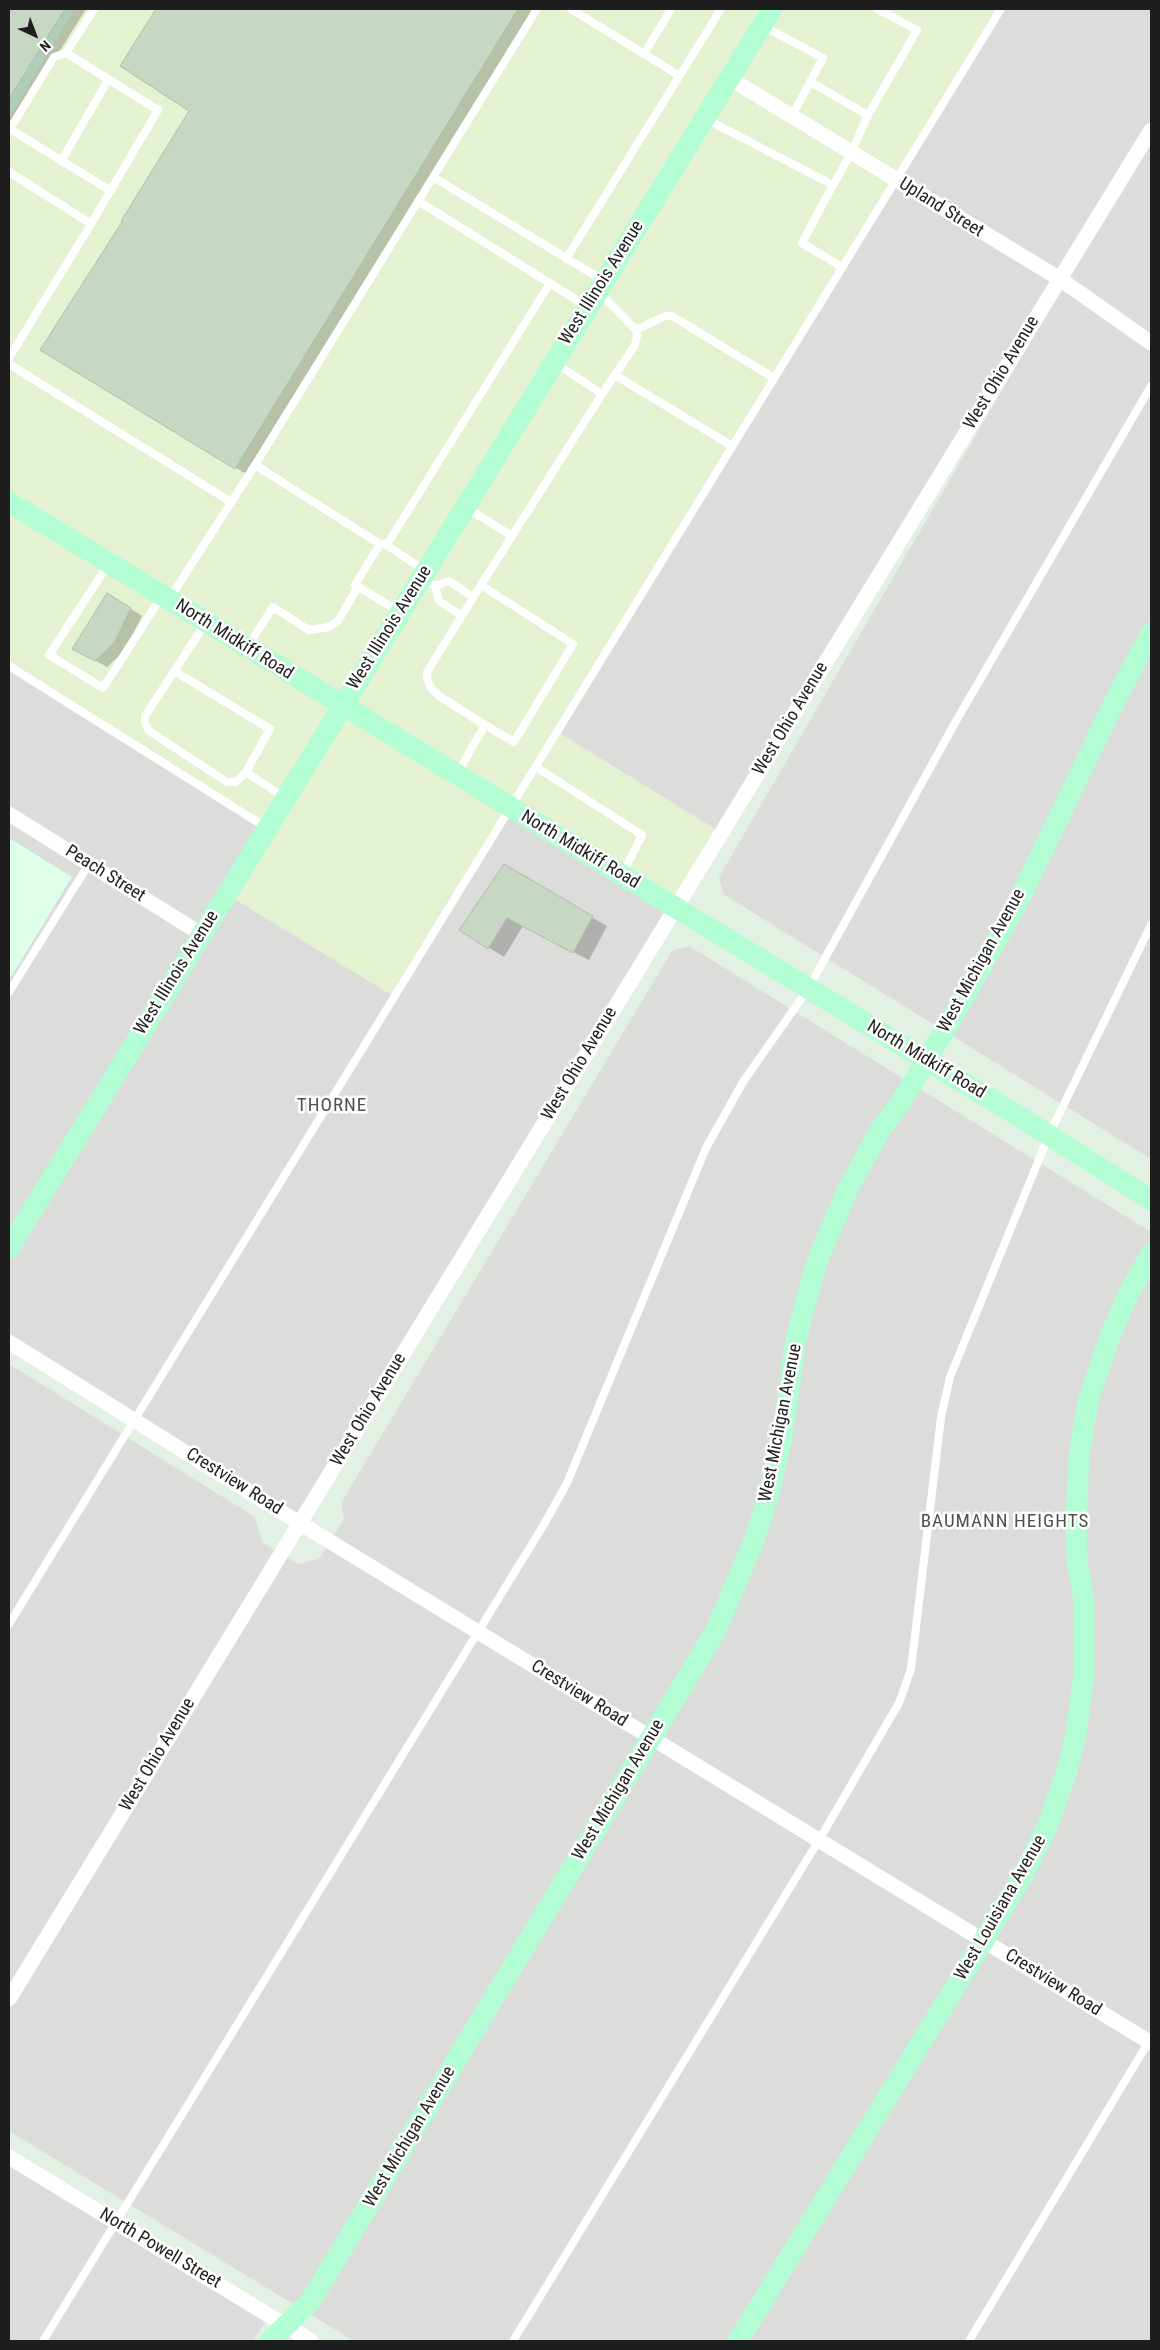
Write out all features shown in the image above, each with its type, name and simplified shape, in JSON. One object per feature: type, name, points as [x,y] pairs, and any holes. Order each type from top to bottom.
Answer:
[{"type":"street","name":"West Illinois Avenue","points":[[9,1248],[400,612],[427,579],[465,506],[766,17]]},
{"type":"street","name":"Upland Street","points":[[729,78],[1060,280],[1151,343]]},
{"type":"street","name":"West Ohio Avenue","points":[[9,1999],[1151,130]]},
{"type":"street","name":"North Midkiff Road","points":[[9,502],[456,776],[1049,1135],[1151,1200]]},
{"type":"street","name":"West Michigan Avenue","points":[[270,2341],[310,2302],[650,1738],[716,1632],[754,1541],[778,1459],[795,1359],[795,1345],[803,1310],[822,1249],[848,1189],[880,1132],[899,1105],[1016,906],[1116,699],[1151,633]]},
{"type":"street","name":"Peach Street","points":[[9,814],[201,934]]},
{"type":"street","name":"West Louisiana Avenue","points":[[738,2341],[984,1940],[1023,1875],[1047,1827],[1064,1780],[1081,1707],[1085,1658],[1084,1600],[1078,1560],[1076,1518],[1080,1449],[1090,1397],[1106,1347],[1130,1291],[1151,1254]]},
{"type":"street","name":"Crestview Road","points":[[9,1342],[650,1738],[1150,2040]]},
{"type":"street","name":"North Powell Street","points":[[9,2157],[311,2341]]},
{"type":"lane","points":[[94,9],[66,54],[54,57],[10,129],[111,191]]},
{"type":"lane","points":[[109,563],[49,655],[103,688],[231,502],[537,9]]},
{"type":"lane","points":[[570,9],[680,76]]},
{"type":"lane","points":[[644,54],[671,9]]},
{"type":"lane","points":[[566,259],[721,9]]},
{"type":"lane","points":[[842,267],[802,243],[852,153],[868,115],[917,30],[877,9]]},
{"type":"lane","points":[[9,1624],[1001,9]]},
{"type":"lane","points":[[766,17],[823,58],[792,116]]},
{"type":"lane","points":[[9,358],[158,110],[66,54]]},
{"type":"lane","points":[[62,161],[108,80]]},
{"type":"lane","points":[[810,82],[868,115]]},
{"type":"lane","points":[[704,118],[833,186]]},
{"type":"lane","points":[[9,172],[91,224]]},
{"type":"lane","points":[[433,177],[566,259],[597,293],[636,330]]},
{"type":"lane","points":[[418,201],[550,283],[597,293]]},
{"type":"lane","points":[[400,612],[355,585],[382,544],[397,529],[550,283]]},
{"type":"lane","points":[[636,330],[666,316],[672,316],[774,378]]},
{"type":"lane","points":[[480,585],[574,644],[514,742],[439,696],[431,688],[427,679],[427,672],[480,585],[602,394],[635,346],[636,330]]},
{"type":"lane","points":[[554,362],[602,394]]},
{"type":"lane","points":[[9,364],[231,502]]},
{"type":"lane","points":[[615,375],[732,446]]},
{"type":"lane","points":[[43,2341],[476,1631],[543,1526],[567,1483],[706,1148],[743,1082],[808,989],[956,721],[1151,386]]},
{"type":"lane","points":[[254,465],[382,544],[427,579],[439,602],[462,616]]},
{"type":"lane","points":[[465,506],[512,536]]},
{"type":"lane","points":[[427,579],[449,581],[473,597]]},
{"type":"lane","points":[[247,648],[273,607],[309,630],[329,627],[338,621],[358,587]]},
{"type":"lane","points":[[174,671],[270,729],[246,772],[236,782],[226,782],[149,731],[145,723],[145,716],[174,671],[206,622]]},
{"type":"lane","points":[[9,666],[266,828]]},
{"type":"lane","points":[[456,776],[485,725]]},
{"type":"lane","points":[[536,767],[642,836],[622,875]]},
{"type":"lane","points":[[246,772],[285,798]]},
{"type":"lane","points":[[9,992],[89,864]]},
{"type":"lane","points":[[513,2341],[819,1840],[899,1703],[911,1668],[940,1417],[950,1377],[1049,1135],[1151,925]]},
{"type":"lane","points":[[969,2341],[1150,2040]]},
{"type":"shaded area","points":[[9,9],[999,9],[556,731],[720,832],[678,900],[507,810],[393,996],[226,894],[268,825],[9,665]]},
{"type":"shaded area","points":[[9,9],[75,9],[9,118]]},
{"type":"shaded area","points":[[995,9],[1151,9],[1151,127],[720,832],[554,730]]},
{"type":"shaded area","points":[[1151,134],[1151,1159],[723,894],[719,877]]},
{"type":"shaded area","points":[[9,666],[507,809],[671,911],[299,1523],[9,1346]]},
{"type":"shaded area","points":[[9,838],[72,877],[9,980]]},
{"type":"shaded area","points":[[689,946],[1151,1232],[1151,2341],[354,2341],[9,2131],[9,1364],[255,1517],[262,1542],[298,1564],[319,1559],[344,1519],[341,1503],[672,951]]},
{"type":"shaded area","points":[[9,2158],[269,2316],[253,2341],[9,2341]]},
{"type":"building","points":[[9,9],[65,9],[9,99]]},
{"type":"building","points":[[156,9],[518,9],[235,469],[40,350],[122,222],[189,111],[120,66]]},
{"type":"building","points":[[107,593],[131,608],[114,643],[95,661],[72,649]]},
{"type":"building","points":[[504,864],[593,916],[573,953],[507,918],[488,949],[459,930]]},
{"type":"district","name":"THORNE","points":[[332,1106]]},
{"type":"district","name":"BAUMANN HEIGHTS","points":[[1005,1522]]}]
